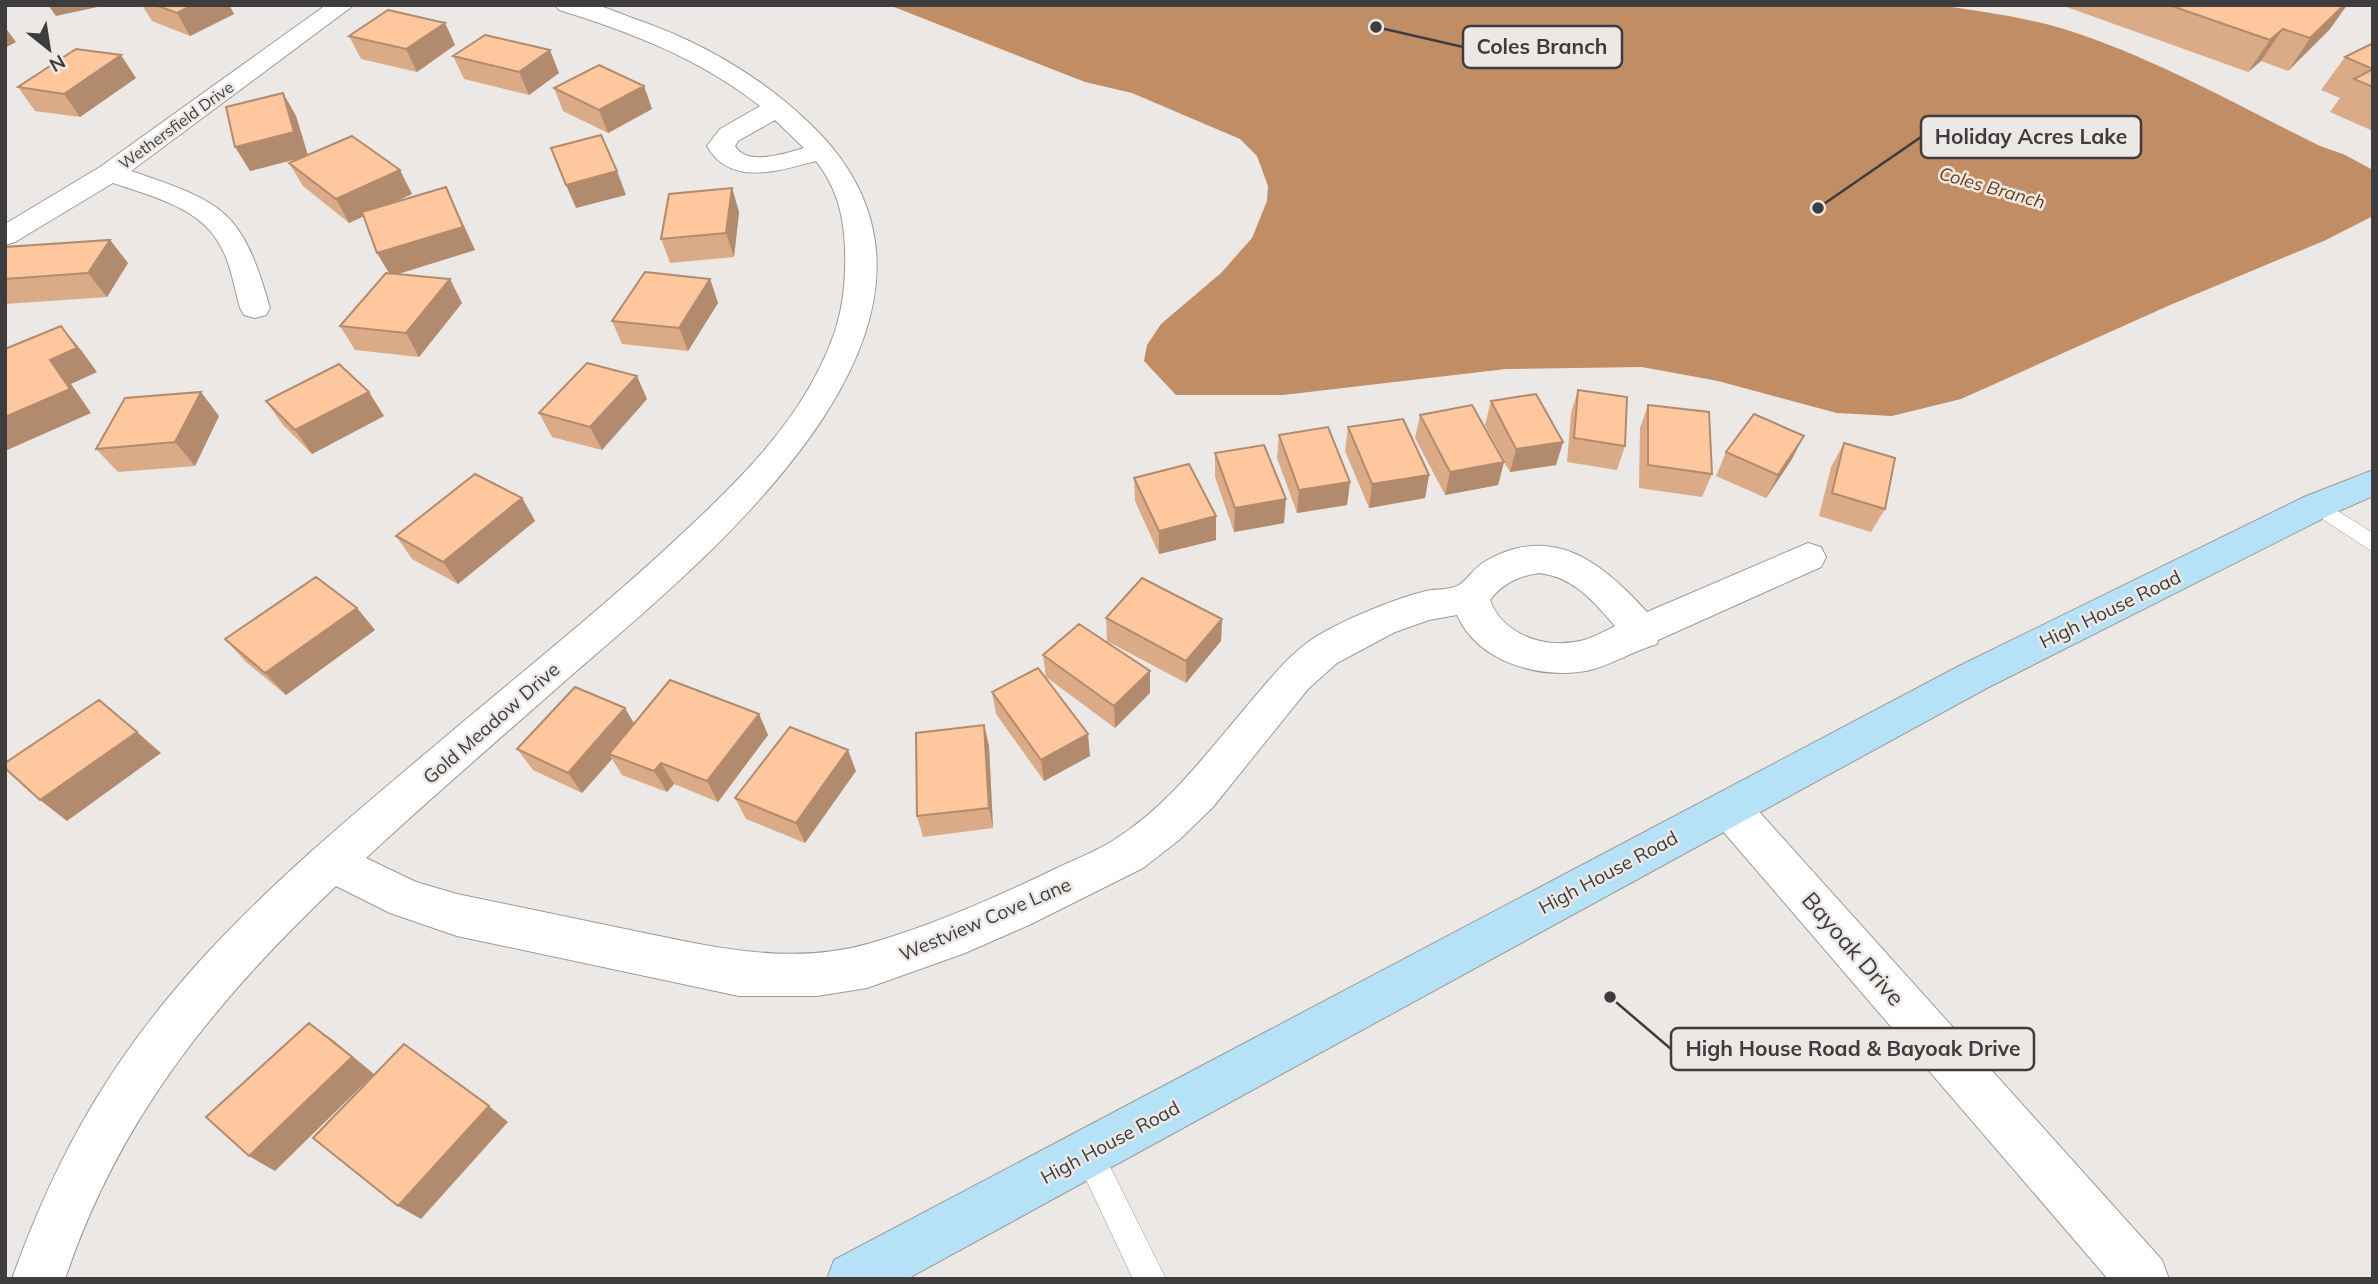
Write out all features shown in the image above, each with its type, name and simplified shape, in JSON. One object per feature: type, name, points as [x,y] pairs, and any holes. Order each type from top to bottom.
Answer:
[{"type":"main road","name":"High House Road","points":[[853,1279],[1973,677],[2317,506],[2373,482]]},
{"type":"street","name":"Wethersfield Drive","points":[[5,236],[110,173],[342,5]]},
{"type":"street","name":"Gold Meadow Drive","points":[[38,1279],[80,1171],[142,1067],[211,981],[332,862],[681,557],[770,468],[797,431],[844,351],[860,290],[858,226],[853,200],[841,176],[823,151],[778,107],[719,64],[658,37],[567,5]]},
{"type":"street","points":[[778,107],[729,135],[721,146],[723,154],[732,161],[752,165],[784,161],[823,151]]},
{"type":"street","points":[[110,173],[190,202],[217,220],[235,244],[255,307]]},
{"type":"street","points":[[1643,633],[1587,575],[1567,564],[1549,560],[1531,559],[1493,572],[1479,584],[1470,598],[1482,627],[1502,642],[1527,653],[1557,659],[1588,655],[1643,633],[1808,557]]},
{"type":"street","name":"Westview Cove Lane","points":[[332,862],[406,899],[457,915],[739,974],[817,974],[867,966],[948,938],[1013,911],[1128,854],[1164,827],[1198,794],[1294,678],[1323,652],[1382,622],[1425,606],[1470,598]]},
{"type":"street","name":"Bayoak Drive","points":[[1730,809],[2143,1279]]},
{"type":"lane","points":[[2317,506],[2373,544]]},
{"type":"lane","points":[[1089,1154],[1150,1279]]},
{"type":"water","points":[[889,5],[1938,5],[2033,21],[2097,40],[2226,98],[2320,146],[2343,154],[2373,170],[2373,216],[2326,240],[2170,305],[1961,399],[1892,416],[1837,413],[1718,381],[1642,367],[1506,369],[1283,395],[1176,395],[1144,361],[1147,345],[1161,324],[1221,273],[1252,238],[1267,201],[1268,186],[1257,156],[1240,139],[1132,93],[1085,82]]},
{"type":"building","points":[[155,5],[193,5],[177,13]]},
{"type":"building","points":[[2169,5],[2344,5],[2310,38],[2283,29],[2270,40]]},
{"type":"building","points":[[388,10],[445,23],[406,49],[349,36]]},
{"type":"building","points":[[485,35],[550,50],[519,72],[453,56]]},
{"type":"building","points":[[2373,43],[2373,69],[2345,57]]},
{"type":"building","points":[[76,49],[121,55],[64,94],[18,87]]},
{"type":"building","points":[[599,65],[644,86],[599,110],[554,88]]},
{"type":"building","points":[[2373,69],[2373,87],[2354,79]]},
{"type":"building","points":[[283,93],[294,132],[235,147],[226,107]]},
{"type":"building","points":[[601,135],[617,171],[566,185],[551,148]]},
{"type":"building","points":[[352,136],[400,170],[336,199],[289,163]]},
{"type":"building","points":[[446,187],[463,227],[377,253],[362,212]]},
{"type":"building","points":[[732,188],[726,233],[661,239],[669,194]]},
{"type":"building","points":[[110,240],[88,273],[5,279],[5,247]]},
{"type":"building","points":[[645,272],[710,279],[679,328],[612,321]]},
{"type":"building","points":[[386,273],[450,279],[406,333],[340,326]]},
{"type":"building","points":[[61,326],[77,348],[50,360],[70,389],[5,417],[5,349]]},
{"type":"building","points":[[587,363],[637,376],[590,427],[539,413]]},
{"type":"building","points":[[339,364],[369,392],[295,430],[266,401]]},
{"type":"building","points":[[1578,390],[1627,397],[1625,446],[1574,438]]},
{"type":"building","points":[[201,392],[175,442],[96,449],[125,398]]},
{"type":"building","points":[[1536,394],[1563,442],[1516,449],[1491,401]]},
{"type":"building","points":[[1472,405],[1504,462],[1450,472],[1420,415]]},
{"type":"building","points":[[1648,405],[1709,412],[1712,474],[1648,465]]},
{"type":"building","points":[[1754,414],[1804,436],[1778,475],[1726,452]]},
{"type":"building","points":[[1403,419],[1429,475],[1372,484],[1348,427]]},
{"type":"building","points":[[1328,427],[1350,482],[1299,490],[1279,435]]},
{"type":"building","points":[[1844,443],[1895,458],[1885,509],[1832,493]]},
{"type":"building","points":[[1264,445],[1286,499],[1235,508],[1215,453]]},
{"type":"building","points":[[1189,464],[1216,516],[1159,531],[1134,478]]},
{"type":"building","points":[[475,474],[522,498],[443,562],[396,536]]},
{"type":"building","points":[[316,577],[357,608],[265,673],[225,639]]},
{"type":"building","points":[[1142,578],[1222,619],[1186,661],[1106,618]]},
{"type":"building","points":[[1079,624],[1150,671],[1114,706],[1043,655]]},
{"type":"building","points":[[1038,668],[1088,734],[1041,760],[992,692]]},
{"type":"building","points":[[670,680],[759,714],[707,781],[661,763],[654,771],[609,754]]},
{"type":"building","points":[[575,687],[625,708],[568,773],[517,749]]},
{"type":"building","points":[[99,700],[137,732],[40,800],[5,768],[5,763]]},
{"type":"building","points":[[984,725],[989,808],[917,816],[916,733]]},
{"type":"building","points":[[790,727],[848,750],[796,823],[735,798]]},
{"type":"building","points":[[309,1023],[352,1057],[249,1156],[206,1117]]},
{"type":"building","points":[[404,1044],[489,1106],[398,1206],[313,1138]]},
{"type":"place","name":"Coles Branch","points":[[1376,27]]},
{"type":"place","name":"Holiday Acres Lake","points":[[1818,208]]},
{"type":"place","name":"High House Road & Bayoak Drive","points":[[1610,997]]}]
